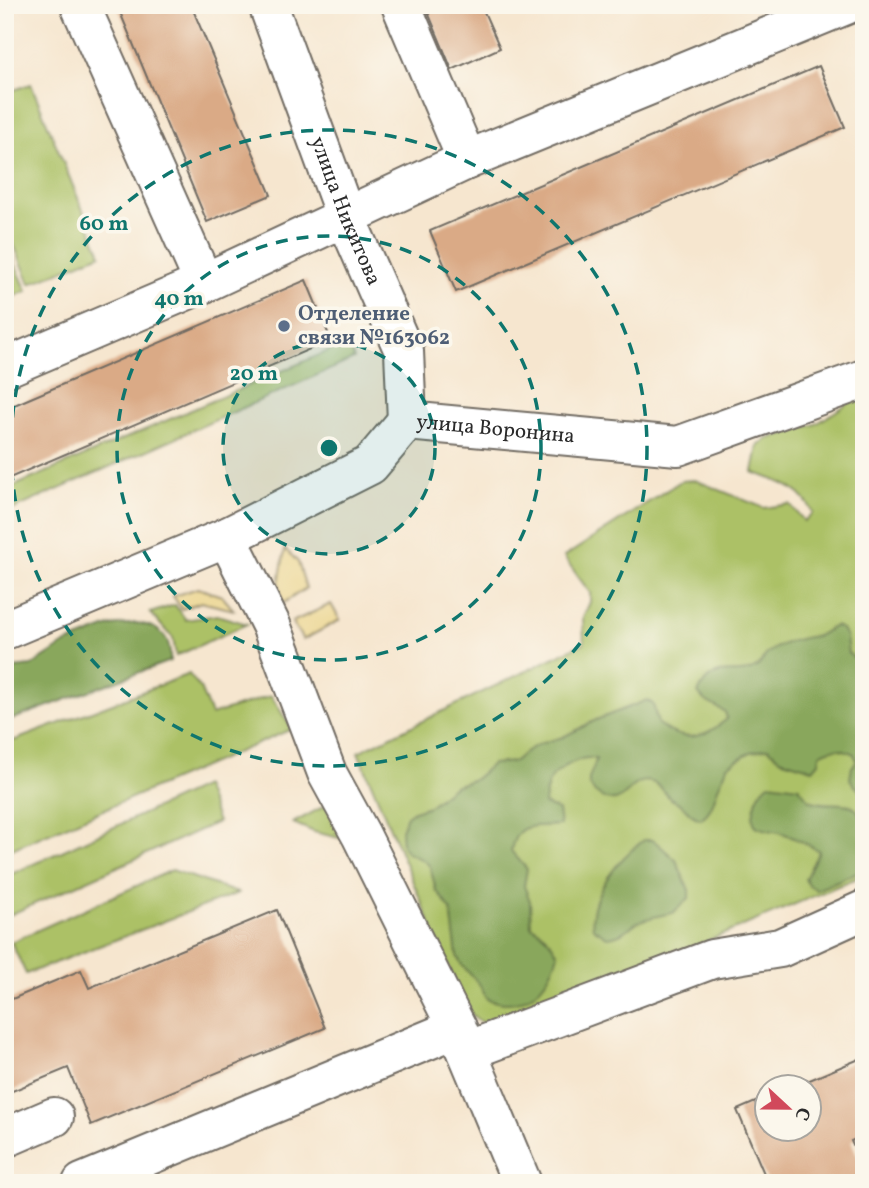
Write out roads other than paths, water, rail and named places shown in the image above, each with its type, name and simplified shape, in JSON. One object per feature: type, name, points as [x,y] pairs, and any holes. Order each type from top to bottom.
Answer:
[{"type":"street","points":[[80,5],[204,283]]},
{"type":"street","name":"улица Никитова","points":[[268,5],[346,218],[404,351],[407,421]]},
{"type":"street","points":[[401,5],[467,160]]},
{"type":"street","points":[[5,368],[204,283],[467,160],[846,5]]},
{"type":"street","name":"улица Воронина","points":[[5,630],[227,537],[370,465],[407,421],[678,446],[864,379]]},
{"type":"street","points":[[227,537],[271,625],[327,773],[361,835],[462,1040],[522,1183]]},
{"type":"street","points":[[82,1183],[462,1040],[712,959],[780,948],[864,910]]},
{"type":"street","points":[[5,1138],[54,1117]]},
{"type":"place","name":"Отделение связи №163062","points":[[284,326]]}]
